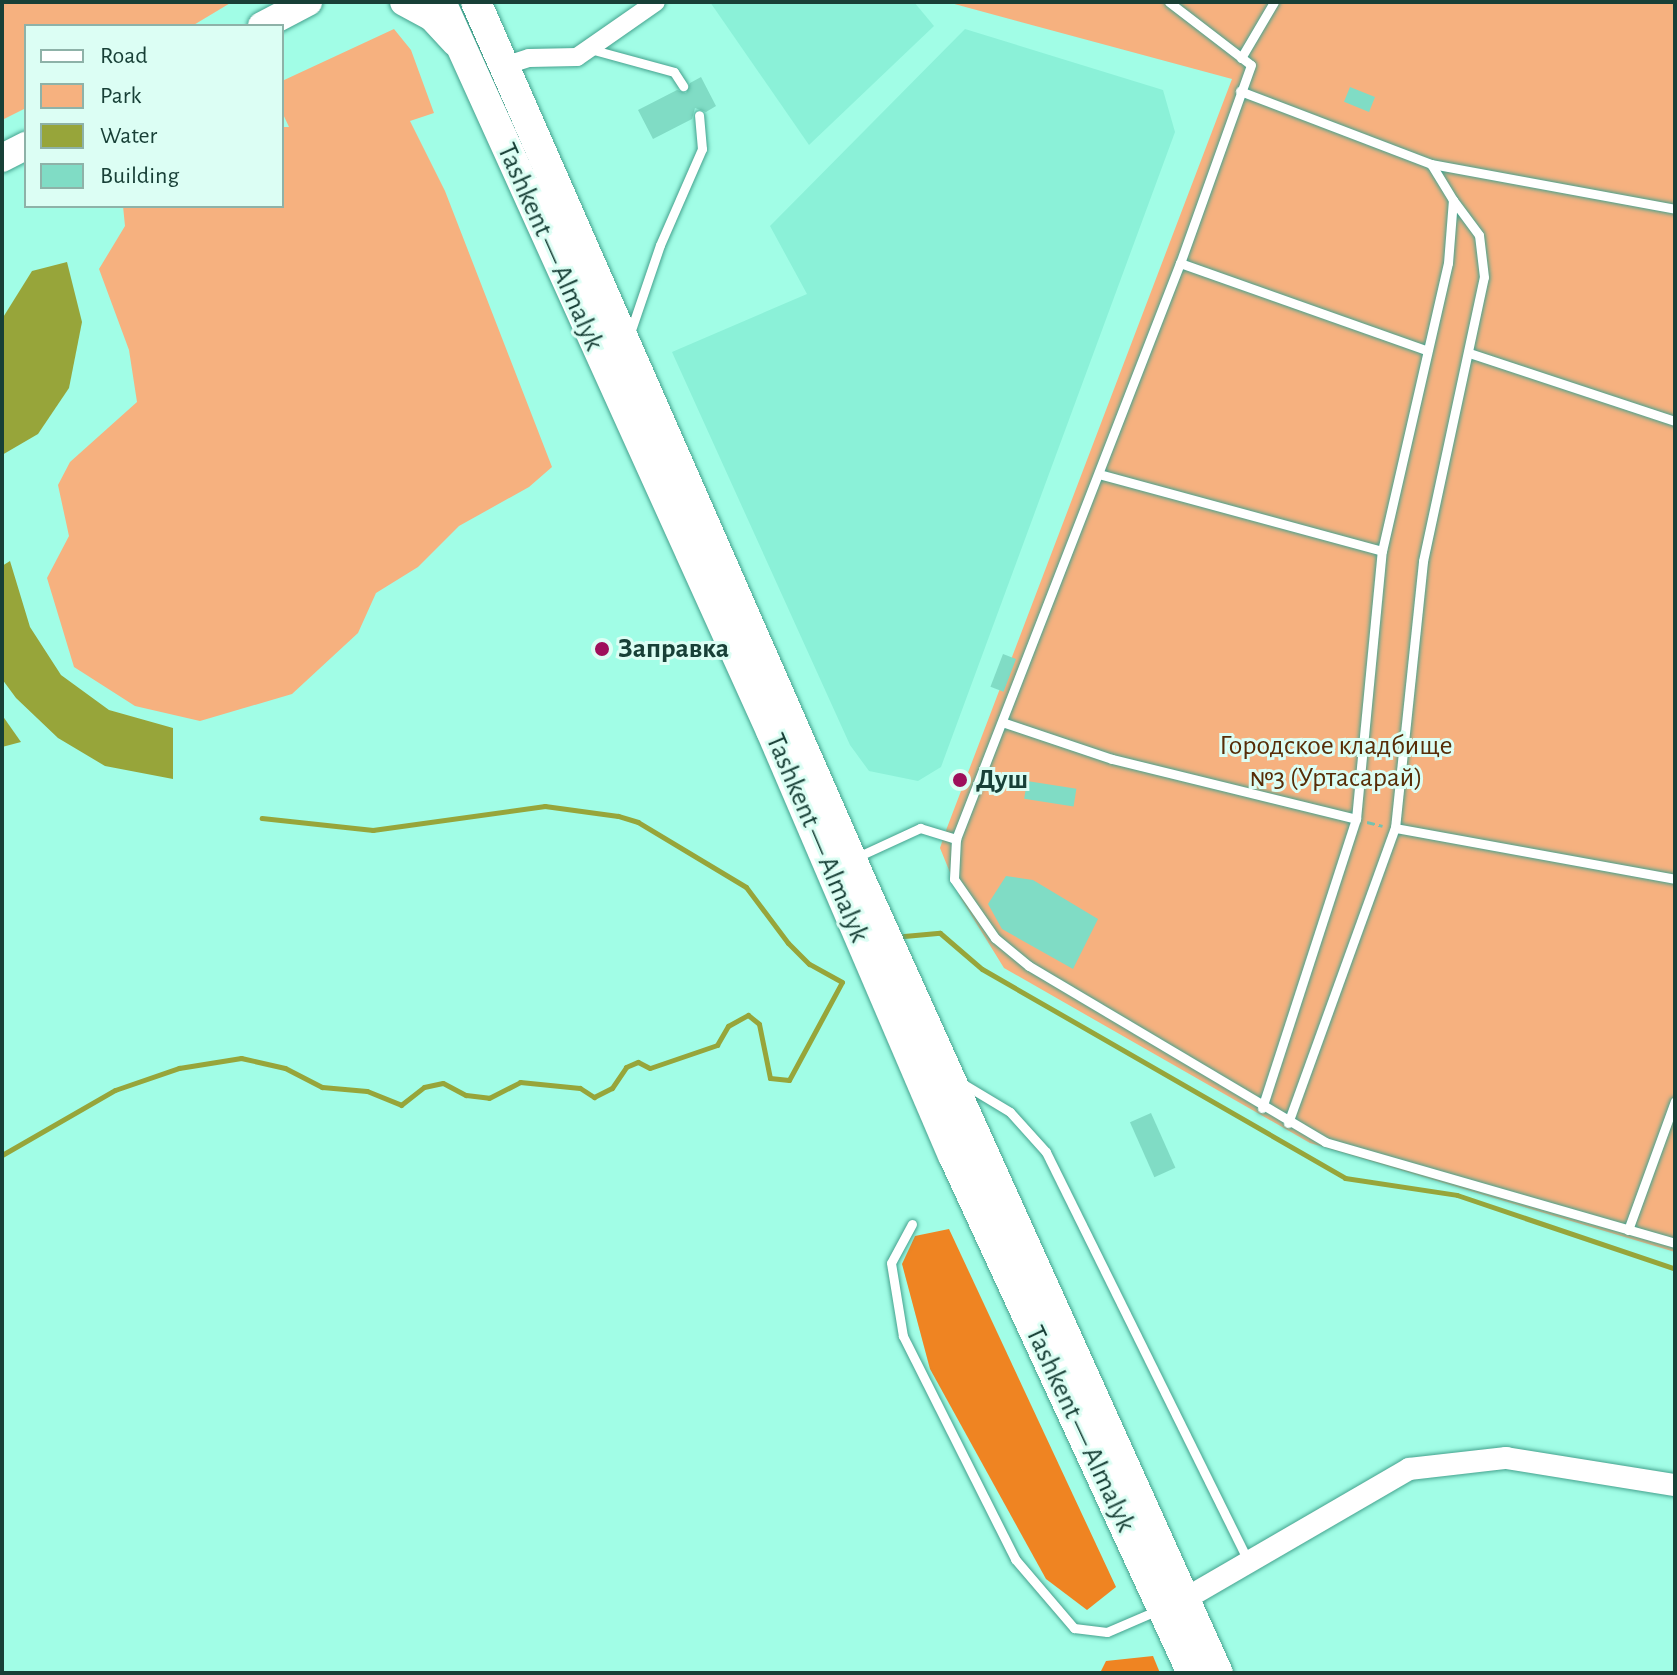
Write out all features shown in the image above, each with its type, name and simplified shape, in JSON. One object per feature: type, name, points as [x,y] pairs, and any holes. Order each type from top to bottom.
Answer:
[{"type":"highway","name":"Tashkent — Almalyk","points":[[441,2],[771,731],[953,1155],[1174,1603],[1218,1673]]},
{"type":"highway","name":"Tashkent — Almalyk","points":[[476,2],[948,1075],[1174,1603],[1192,1673]]},
{"type":"main road","points":[[404,2],[432,17],[463,51]]},
{"type":"main road","points":[[266,24],[308,3]]},
{"type":"main road","points":[[2,158],[24,147]]},
{"type":"street","points":[[504,66],[529,58],[577,57],[656,2]]},
{"type":"street","points":[[1174,1603],[1249,1564],[1409,1469],[1506,1458],[1675,1485]]},
{"type":"lane","points":[[1169,2],[1251,65],[1180,263],[956,839],[954,879],[995,938],[1029,966],[1262,1108],[1325,1142],[1675,1243]]},
{"type":"lane","points":[[1241,58],[1274,2]]},
{"type":"lane","points":[[589,49],[674,72],[683,86]]},
{"type":"lane","points":[[1240,91],[1431,164],[1675,209]]},
{"type":"lane","points":[[626,343],[660,245],[702,149],[699,115]]},
{"type":"lane","points":[[1288,1123],[1395,828],[1423,561],[1469,353],[1484,257],[1479,235],[1431,164]]},
{"type":"lane","points":[[1262,1108],[1356,819],[1382,551],[1448,263],[1453,200]]},
{"type":"lane","points":[[1180,263],[1426,350]]},
{"type":"lane","points":[[1469,353],[1675,421]]},
{"type":"lane","points":[[1099,474],[1382,551]]},
{"type":"lane","points":[[1002,722],[1112,759],[1356,819]]},
{"type":"lane","points":[[852,860],[920,828],[956,839]]},
{"type":"lane","points":[[1395,828],[1675,879]]},
{"type":"lane","points":[[948,1075],[1010,1112],[1046,1152],[1249,1564]]},
{"type":"lane","points":[[1628,1230],[1675,1101]]},
{"type":"lane","points":[[912,1224],[891,1263],[903,1336],[1015,1559],[1074,1628],[1107,1632],[1174,1603]]},
{"type":"path","points":[[1356,819],[1395,828]]},
{"type":"shaded area","points":[[710,2],[914,2],[934,26],[809,145]]},
{"type":"shaded area","points":[[965,29],[1163,90],[1175,132],[941,767],[918,781],[869,771],[850,745],[672,352],[807,294],[770,226]]},
{"type":"shaded area","points":[[949,1229],[1116,1587],[1087,1610],[1046,1579],[930,1369],[902,1264],[915,1236]]},
{"type":"shaded area","points":[[1153,1656],[1160,1673],[1100,1673],[1106,1661]]},
{"type":"green space","points":[[2,2],[232,2],[195,24],[24,24],[24,109],[2,120]]},
{"type":"green space","name":"Городское кладбище №3 (Уртасарай)","points":[[947,2],[1675,2],[1675,1252],[1310,1143],[1004,968],[960,897],[940,848],[1232,79]]},
{"type":"green space","points":[[394,29],[411,50],[434,113],[410,121],[445,191],[552,467],[529,487],[459,526],[418,567],[376,593],[358,633],[292,694],[200,721],[135,706],[74,667],[47,578],[69,536],[58,485],[70,462],[137,402],[129,350],[99,269],[125,226],[123,208],[284,208],[284,127],[289,127],[284,116],[284,80]]},
{"type":"water","points":[[67,262],[82,322],[69,388],[38,434],[2,455],[2,319],[32,271]]},
{"type":"water","points":[[10,561],[30,627],[61,675],[109,710],[173,728],[173,779],[105,766],[58,738],[16,698],[2,679],[2,566]]},
{"type":"water","points":[[2,715],[21,742],[2,747]]},
{"type":"building","points":[[701,77],[716,106],[706,112],[695,108],[692,119],[653,139],[638,110],[677,90],[686,93],[690,83]]},
{"type":"building","points":[[1350,87],[1375,97],[1369,112],[1344,102]]},
{"type":"building","points":[[1003,654],[1016,659],[1004,692],[990,687]]},
{"type":"building","points":[[1027,781],[1076,789],[1074,807],[1024,799]]},
{"type":"building","points":[[1006,876],[1033,880],[1098,919],[1073,969],[1002,929],[988,904]]},
{"type":"building","points":[[1151,1113],[1175,1168],[1154,1177],[1130,1122]]},
{"type":"waterway","points":[[2,1155],[115,1090],[179,1068],[241,1058],[285,1068],[322,1087],[367,1091],[401,1105],[424,1087],[443,1083],[466,1095],[489,1098],[520,1082],[580,1088],[594,1097],[612,1088],[626,1067],[638,1062],[650,1068],[717,1045],[728,1026],[748,1015],[759,1024],[770,1078],[789,1080],[842,982],[809,964],[788,943],[746,887],[638,822],[618,816],[545,806],[373,830],[262,818]]},
{"type":"waterway","points":[[904,936],[940,933],[982,969],[1345,1178],[1457,1195],[1675,1269]]},
{"type":"place","name":"Заправка","points":[[602,649]]},
{"type":"place","name":"Душ","points":[[960,780]]}]
